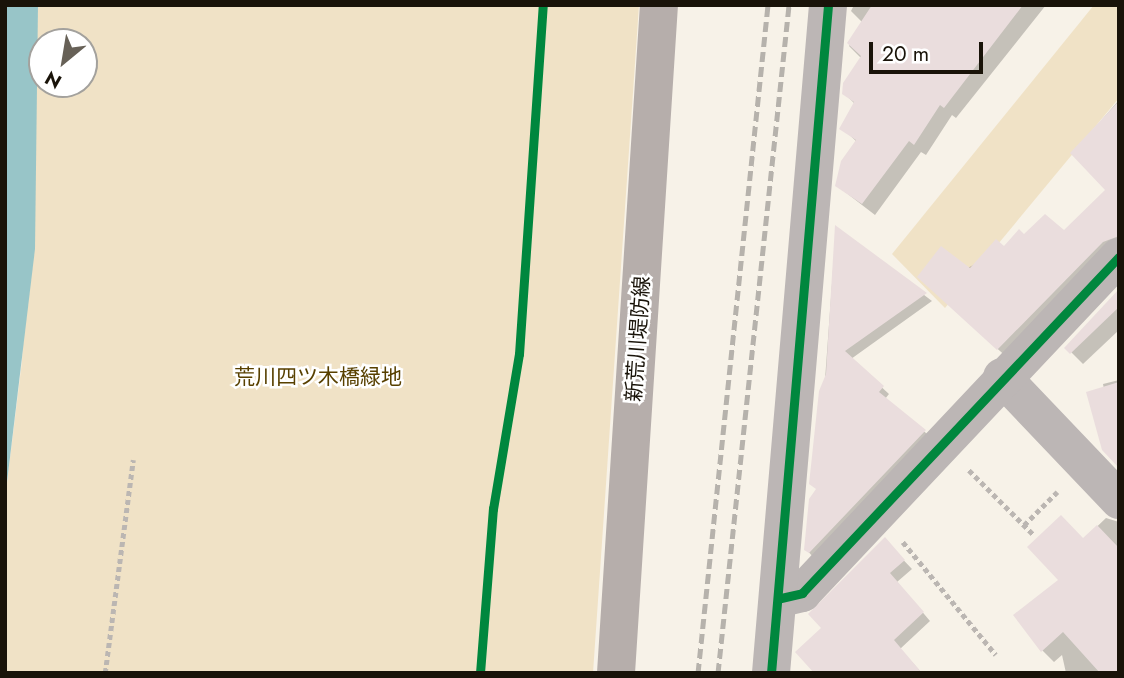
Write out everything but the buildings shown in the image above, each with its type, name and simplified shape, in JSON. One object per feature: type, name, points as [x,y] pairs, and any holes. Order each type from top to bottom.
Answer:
[{"type":"main road","name":"新荒川堤防線","points":[[616,673],[659,5]]},
{"type":"street","points":[[779,671],[781,598],[828,5]]},
{"type":"street","points":[[781,598],[802,593],[1002,377],[1119,257]]},
{"type":"street","points":[[1002,377],[1119,500]]},
{"type":"path","points":[[942,442],[1035,536]]},
{"type":"path","points":[[105,673],[133,460]]},
{"type":"path","points":[[1024,525],[1085,464]]},
{"type":"path","points":[[877,512],[996,654]]},
{"type":"green space","name":"荒川四ツ木橋緑地","points":[[38,5],[639,5],[593,673],[5,673],[5,499],[22,361],[34,98],[98,98],[98,28],[37,28]]},
{"type":"green space","points":[[1094,5],[1119,5],[1119,98],[945,308],[892,254]]},
{"type":"water","points":[[5,5],[38,5],[38,28],[28,28],[28,98],[37,98],[35,249],[5,499]]},
{"type":"railway","points":[[698,673],[768,5]]},
{"type":"railway","points":[[718,673],[789,5]]},
{"type":"cycle path","points":[[480,673],[493,509],[519,354],[543,5]]},
{"type":"cycle path","points":[[771,673],[828,5]]},
{"type":"cycle path","points":[[781,598],[802,593],[1119,257]]}]
